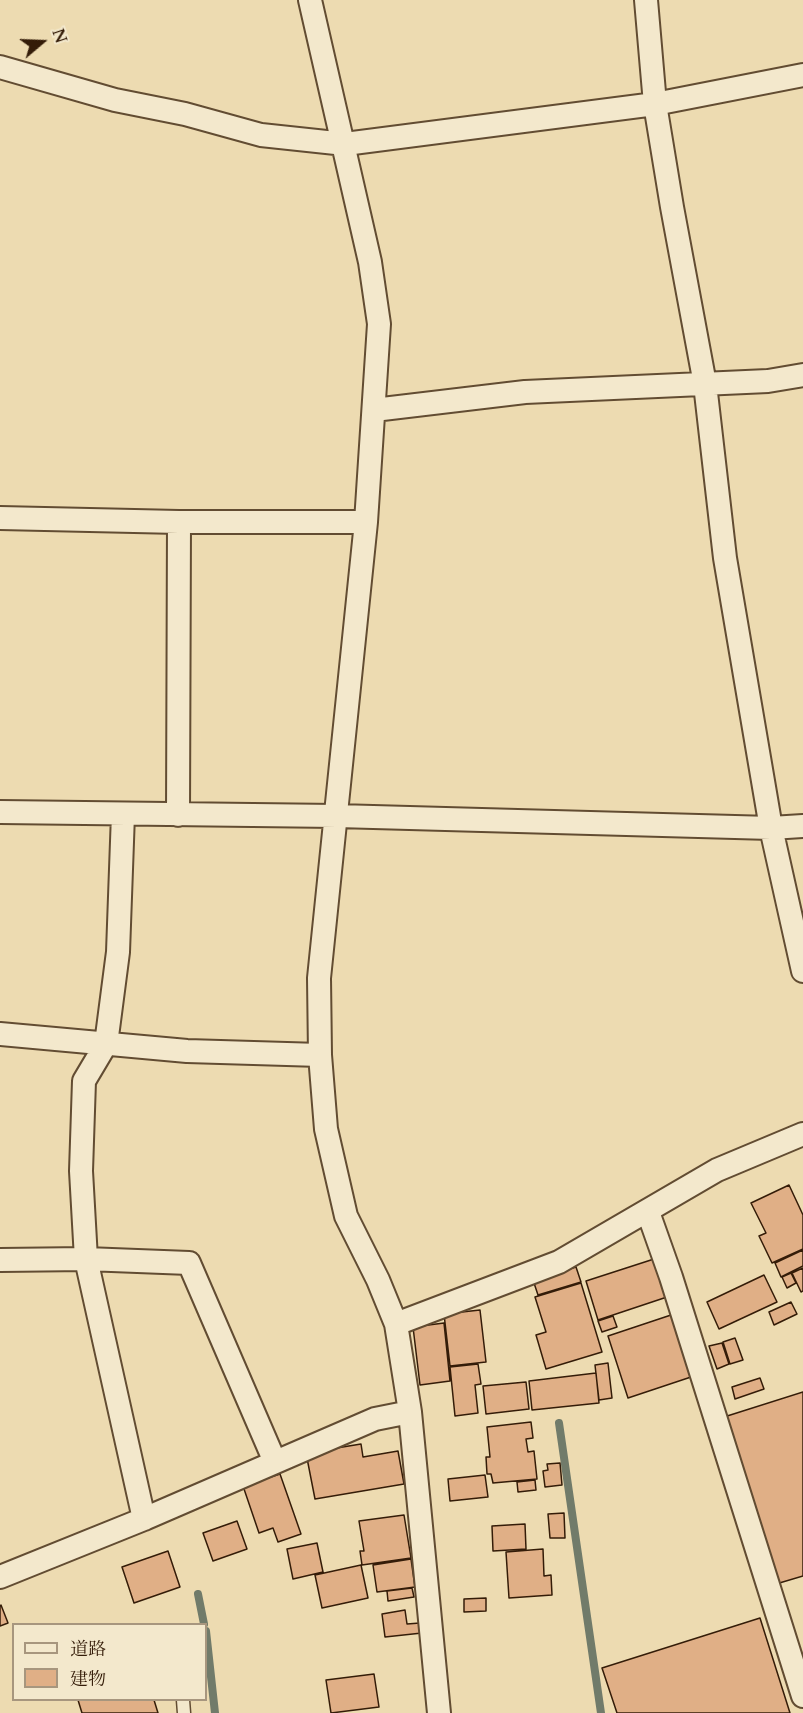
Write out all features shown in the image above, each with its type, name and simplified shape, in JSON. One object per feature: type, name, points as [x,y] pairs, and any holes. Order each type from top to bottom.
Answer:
[{"type":"street","points":[[310,0],[345,144],[370,262],[379,324],[366,522],[319,978],[320,1055],[327,1129],[346,1216],[396,1324],[410,1412],[439,1713]]},
{"type":"street","points":[[646,0],[655,104],[705,384],[725,558],[771,828],[803,971]]},
{"type":"street","points":[[0,67],[115,100],[185,114],[261,135],[345,144],[655,104],[803,75]]},
{"type":"street","points":[[375,410],[525,392],[768,381],[803,375]]},
{"type":"street","points":[[0,518],[179,522],[366,522]]},
{"type":"street","points":[[178,815],[179,522]]},
{"type":"street","points":[[0,812],[337,816],[771,828],[803,826]]},
{"type":"street","points":[[123,814],[118,952],[106,1044],[84,1082],[81,1171],[86,1259],[144,1519]]},
{"type":"street","points":[[0,1034],[187,1051],[320,1055]]},
{"type":"street","points":[[396,1324],[559,1262],[717,1170],[803,1134]]},
{"type":"street","points":[[648,1212],[671,1277],[803,1696]]},
{"type":"street","points":[[0,1260],[86,1259],[189,1263],[275,1462]]},
{"type":"street","points":[[0,1577],[144,1519],[375,1419],[410,1412]]},
{"type":"building","points":[[789,1185],[803,1215],[803,1249],[772,1263],[759,1236],[766,1233],[751,1203]]},
{"type":"building","points":[[803,1250],[803,1266],[781,1277],[775,1263]]},
{"type":"building","points":[[654,1259],[667,1297],[598,1320],[586,1281]]},
{"type":"building","points":[[576,1267],[581,1282],[538,1295],[533,1280]]},
{"type":"building","points":[[803,1268],[803,1291],[801,1292],[792,1273]]},
{"type":"building","points":[[791,1273],[796,1283],[787,1288],[782,1277]]},
{"type":"building","points":[[764,1275],[777,1302],[719,1329],[707,1302]]},
{"type":"building","points":[[581,1283],[602,1352],[546,1369],[536,1335],[546,1332],[535,1297]]},
{"type":"building","points":[[791,1302],[797,1314],[774,1325],[769,1312]]},
{"type":"building","points":[[480,1310],[486,1362],[450,1366],[444,1314]]},
{"type":"building","points":[[671,1315],[691,1377],[628,1398],[608,1336]]},
{"type":"building","points":[[613,1316],[617,1327],[602,1332],[598,1321]]},
{"type":"building","points":[[444,1323],[450,1381],[420,1385],[413,1327]]},
{"type":"building","points":[[735,1338],[743,1360],[730,1364],[723,1342]]},
{"type":"building","points":[[722,1343],[729,1364],[717,1369],[709,1346]]},
{"type":"building","points":[[608,1363],[612,1398],[599,1400],[595,1365]]},
{"type":"building","points":[[478,1364],[481,1384],[475,1385],[478,1413],[455,1416],[450,1367]]},
{"type":"building","points":[[596,1373],[599,1403],[532,1410],[529,1381]]},
{"type":"building","points":[[760,1378],[764,1389],[735,1399],[732,1387]]},
{"type":"building","points":[[526,1382],[529,1409],[486,1414],[483,1386]]},
{"type":"building","points":[[803,1392],[803,1576],[776,1584],[724,1417]]},
{"type":"building","points":[[531,1422],[533,1438],[526,1439],[528,1452],[534,1451],[537,1479],[493,1483],[491,1474],[487,1474],[486,1457],[490,1457],[487,1427]]},
{"type":"building","points":[[361,1444],[363,1457],[398,1451],[404,1484],[315,1499],[306,1453]]},
{"type":"building","points":[[560,1463],[562,1485],[545,1487],[543,1471],[548,1470],[547,1464]]},
{"type":"building","points":[[280,1474],[301,1534],[278,1542],[273,1528],[259,1533],[243,1486]]},
{"type":"building","points":[[485,1475],[488,1497],[450,1501],[448,1479]]},
{"type":"building","points":[[535,1480],[536,1490],[518,1492],[517,1482]]},
{"type":"building","points":[[564,1513],[565,1538],[550,1538],[548,1514]]},
{"type":"building","points":[[404,1515],[411,1558],[362,1565],[360,1551],[364,1551],[359,1521]]},
{"type":"building","points":[[237,1521],[247,1549],[213,1561],[203,1533]]},
{"type":"building","points":[[525,1524],[526,1549],[493,1551],[492,1526]]},
{"type":"building","points":[[317,1543],[323,1572],[293,1579],[287,1549]]},
{"type":"building","points":[[543,1549],[544,1576],[551,1575],[552,1595],[509,1598],[506,1552]]},
{"type":"building","points":[[168,1551],[180,1587],[134,1603],[122,1567]]},
{"type":"building","points":[[411,1559],[415,1587],[377,1592],[373,1565]]},
{"type":"building","points":[[361,1565],[368,1598],[322,1608],[315,1575]]},
{"type":"building","points":[[412,1588],[414,1597],[388,1601],[387,1591]]},
{"type":"building","points":[[486,1598],[486,1611],[464,1612],[464,1599]]},
{"type":"building","points":[[0,1606],[8,1623],[0,1626]]},
{"type":"building","points":[[405,1610],[407,1624],[420,1623],[422,1633],[385,1637],[382,1614]]},
{"type":"building","points":[[760,1618],[790,1713],[617,1713],[602,1668]]},
{"type":"building","points":[[374,1674],[379,1707],[331,1713],[326,1680]]},
{"type":"building","points":[[78,1701],[154,1701],[158,1713],[82,1713]]},
{"type":"waterway","points":[[559,1423],[601,1713]]},
{"type":"waterway","points":[[198,1594],[204,1623]]},
{"type":"waterway","points":[[207,1640],[215,1713]]}]
